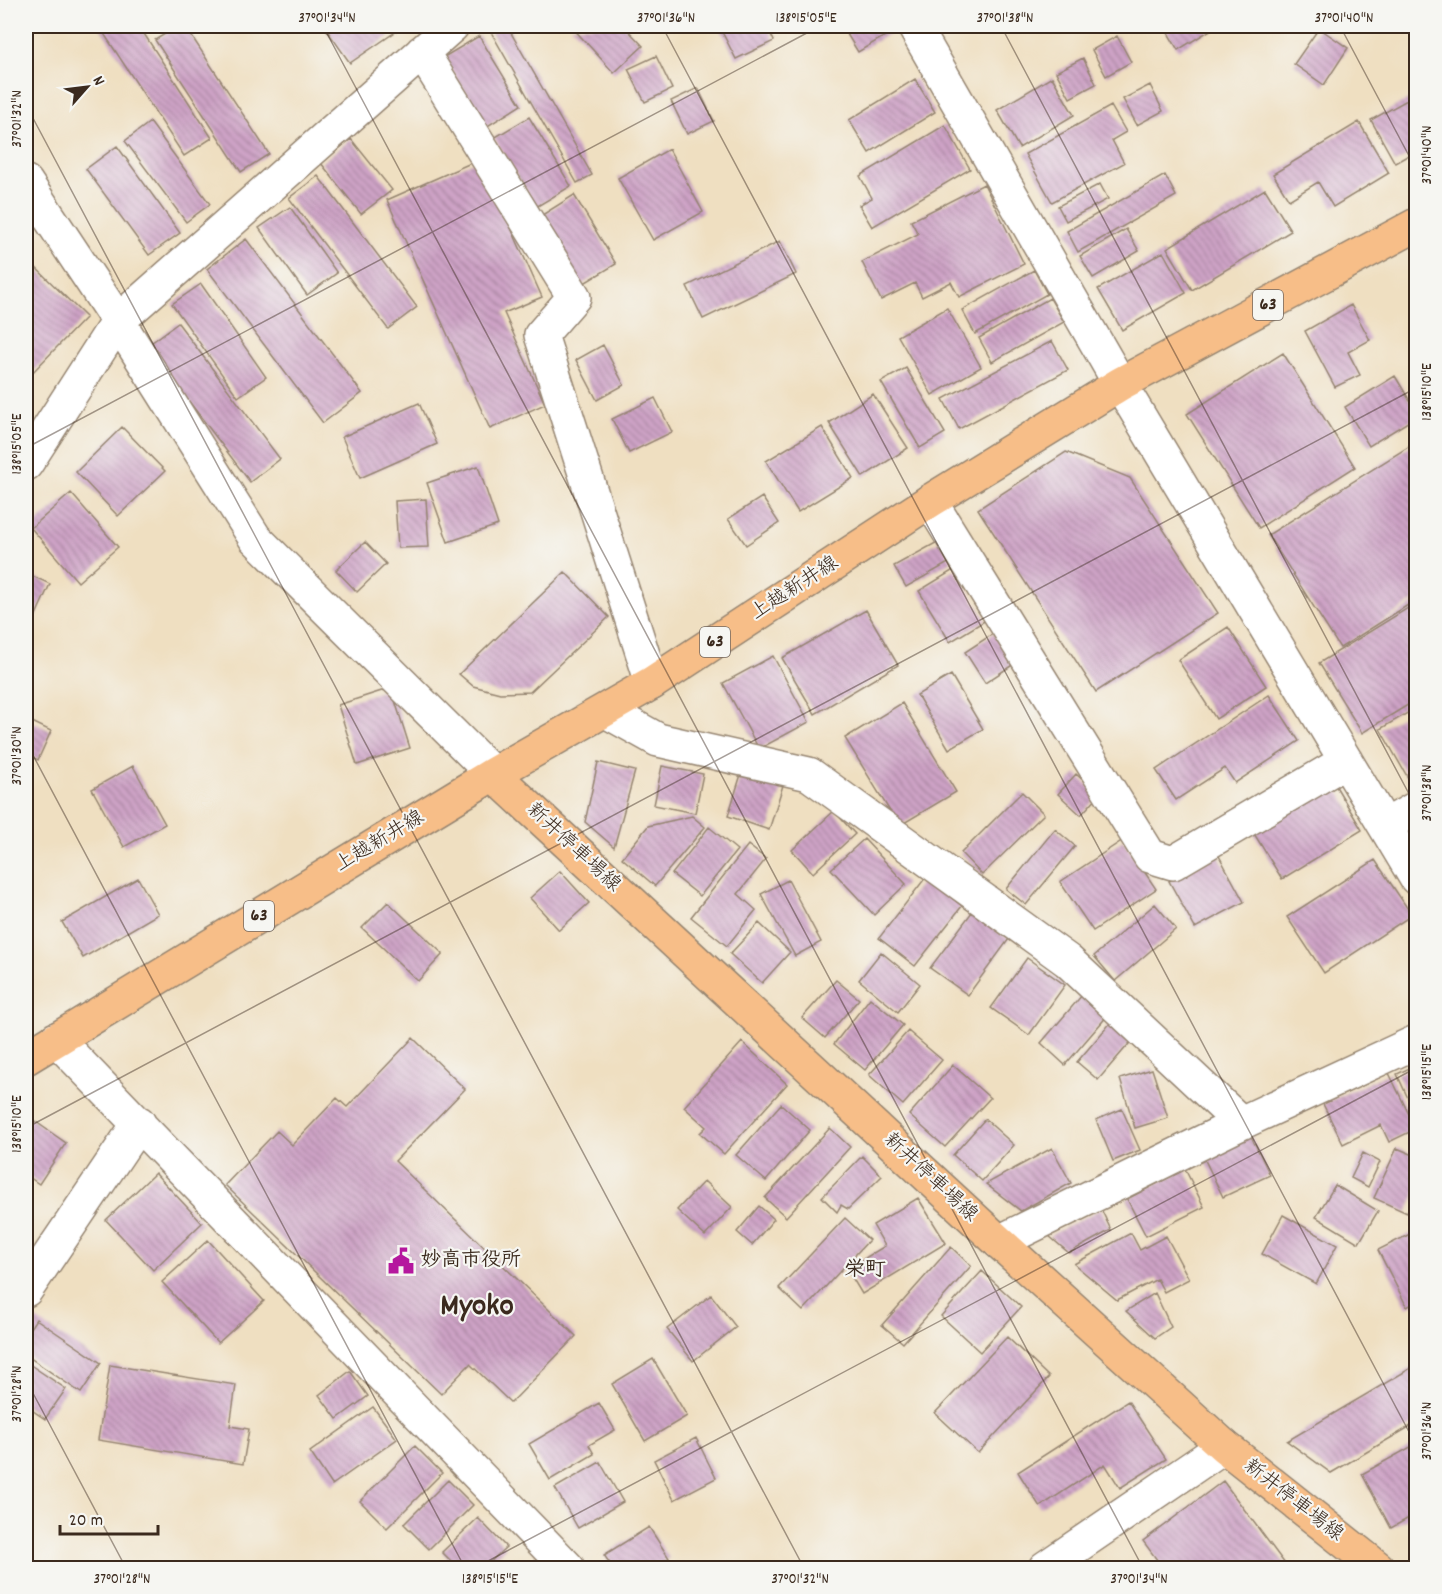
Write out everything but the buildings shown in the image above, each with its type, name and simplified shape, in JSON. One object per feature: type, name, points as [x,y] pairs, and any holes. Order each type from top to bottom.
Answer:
[{"type":"main road","name":"上越新井線","points":[[26,1058],[493,774],[652,683],[930,501],[1120,384],[1416,225]]},
{"type":"main road","name":"新井停車場線","points":[[493,774],[999,1242],[1224,1446],[1378,1569]]},
{"type":"street","points":[[26,464],[118,321],[452,26]]},
{"type":"street","points":[[914,26],[1120,384],[1416,878]]},
{"type":"street","points":[[422,52],[574,297],[541,335],[652,683]]},
{"type":"street","points":[[26,182],[118,321],[255,538],[493,774]]},
{"type":"street","points":[[930,501],[1149,856],[1173,862],[1346,761]]},
{"type":"street","points":[[606,711],[658,740],[809,774],[1068,961],[1241,1124]]},
{"type":"street","points":[[1385,826],[1416,808]]},
{"type":"street","points":[[56,1039],[140,1123],[568,1569]]},
{"type":"street","points":[[999,1242],[1416,1042]]},
{"type":"street","points":[[26,1290],[140,1123]]},
{"type":"street","points":[[1045,1569],[1224,1446]]},
{"type":"place","name":"妙高市役所","points":[[401,1261]]},
{"type":"district","name":"栄町","points":[[865,1271]]},
{"type":"district","name":"Myoko","points":[[477,1308]]}]
